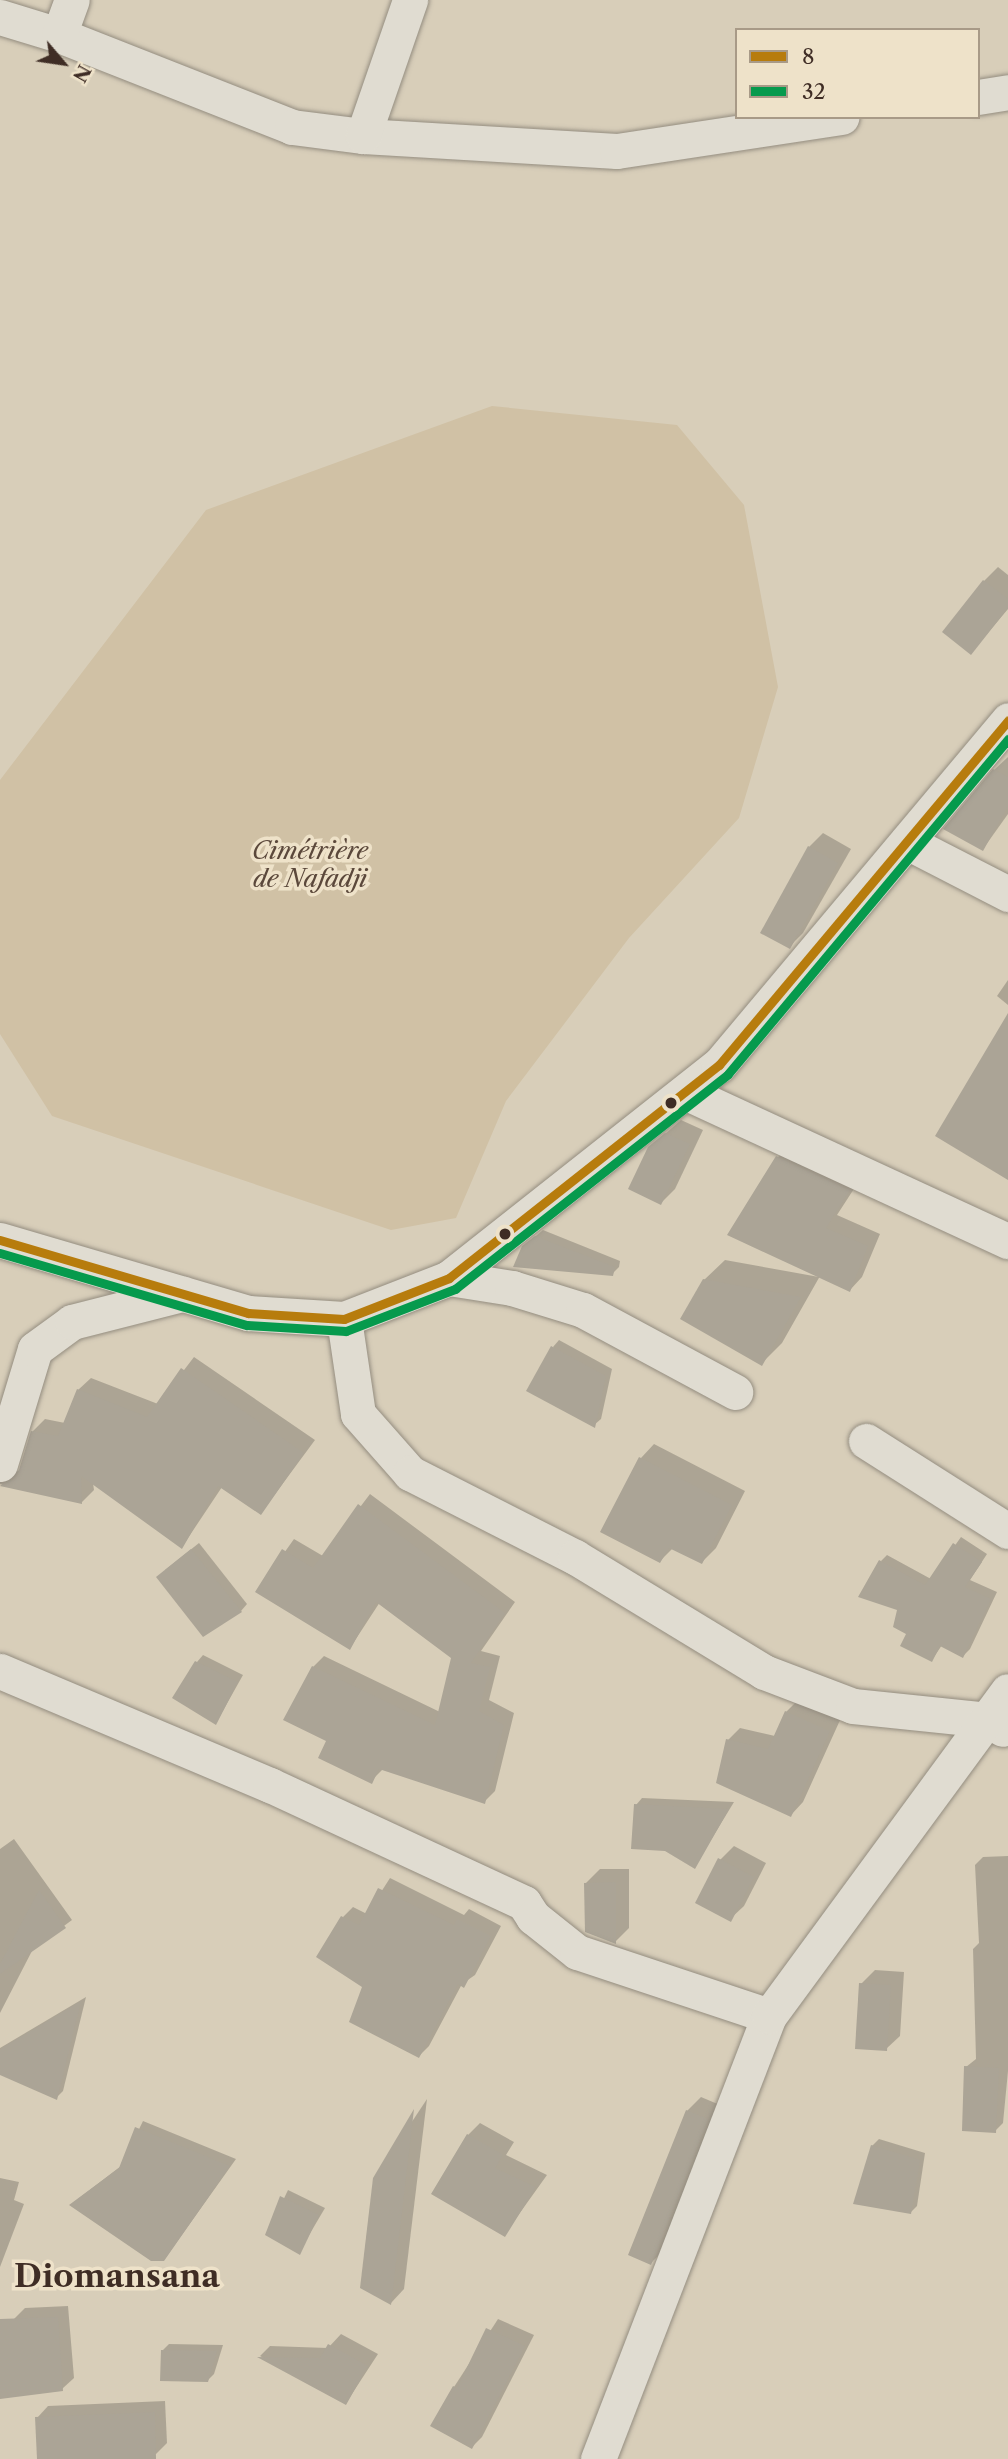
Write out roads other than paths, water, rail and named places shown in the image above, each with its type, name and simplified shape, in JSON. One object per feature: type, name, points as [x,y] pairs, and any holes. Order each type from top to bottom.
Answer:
[{"type":"street","points":[[60,36],[72,0]]},
{"type":"street","points":[[363,136],[410,0]]},
{"type":"street","points":[[0,17],[60,36],[292,127],[363,136],[617,151],[828,119]]},
{"type":"street","points":[[980,97],[1008,92]]},
{"type":"street","points":[[0,1240],[248,1313],[344,1319],[449,1278],[687,1093],[719,1065],[1008,720]]},
{"type":"street","points":[[907,842],[1008,894]]},
{"type":"street","points":[[687,1093],[1008,1241]]},
{"type":"street","points":[[449,1278],[512,1288],[583,1310],[735,1392]]},
{"type":"street","points":[[0,1464],[35,1349],[72,1322],[184,1293]]},
{"type":"street","points":[[344,1319],[358,1414],[410,1473],[575,1557],[764,1672],[853,1706],[998,1726]]},
{"type":"street","points":[[866,1441],[1008,1531]]},
{"type":"street","points":[[0,1671],[270,1785],[524,1903],[533,1917],[577,1952],[769,2016]]},
{"type":"street","points":[[598,2459],[769,2016],[998,1726],[1008,1691]]},
{"type":"district","name":"Diomansana","points":[[117,2276]]},
{"type":"park label","name":"Cimétrière de Nafadji","points":[[310,865]]}]
